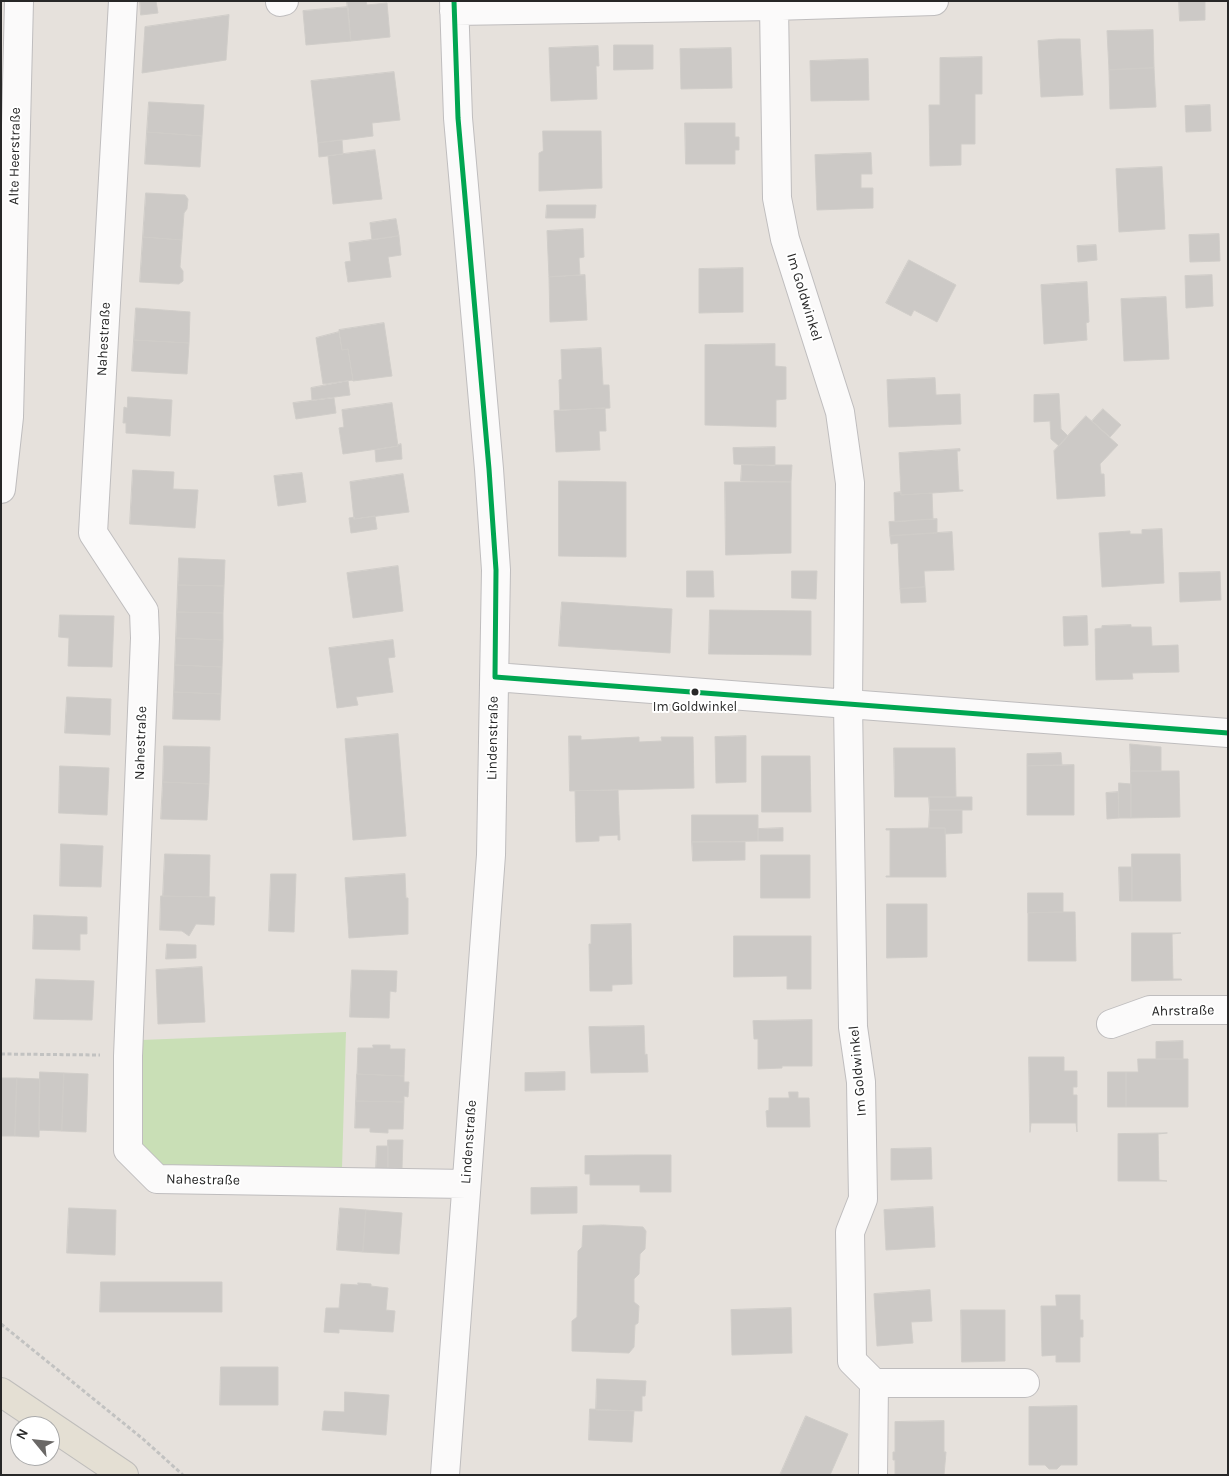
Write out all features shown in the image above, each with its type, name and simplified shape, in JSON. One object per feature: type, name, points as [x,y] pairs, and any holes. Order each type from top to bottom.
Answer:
[{"type":"main road","points":[[1,1392],[116,1470]]},
{"type":"street","name":"Alte Heerstraße","points":[[1,490],[9,417],[19,1]]},
{"type":"street","name":"Nahestraße","points":[[123,1],[93,533],[144,611],[145,638],[128,1056],[128,1150],[156,1179],[466,1184]]},
{"type":"street","points":[[280,2],[284,1]]},
{"type":"street","points":[[454,6],[774,6],[934,1]]},
{"type":"street","name":"Lindenstraße","points":[[445,1475],[490,855],[496,570],[458,118],[454,6]]},
{"type":"street","name":"Im Goldwinkel","points":[[774,6],[777,198],[786,239],[840,412],[850,483],[848,704],[854,1027],[861,1082],[863,1199],[850,1232],[852,1361],[874,1383]]},
{"type":"street","points":[[495,677],[1228,733]]},
{"type":"street","name":"Ahrstraße","points":[[1111,1024],[1150,1010],[1228,1010]]},
{"type":"street","points":[[873,1475],[874,1383],[1025,1382]]},
{"type":"path","points":[[1,1054],[128,1056]]},
{"type":"path","points":[[1,1324],[143,1439],[183,1475]]},
{"type":"green space","points":[[346,1032],[342,1168],[158,1168],[136,1144],[141,1040]]},
{"type":"building","points":[[140,1],[156,1],[158,13],[141,15]]},
{"type":"building","points":[[347,1],[366,1],[367,5],[387,3],[390,37],[351,41]]},
{"type":"building","points":[[1179,1],[1205,1],[1205,20],[1180,21]]},
{"type":"building","points":[[348,7],[351,41],[306,45],[303,11]]},
{"type":"building","points":[[229,15],[226,60],[142,73],[145,27]]},
{"type":"building","points":[[1153,30],[1154,68],[1109,70],[1107,31]]},
{"type":"building","points":[[1080,39],[1083,95],[1041,97],[1038,41]]},
{"type":"building","points":[[614,45],[653,45],[653,69],[614,70]]},
{"type":"building","points":[[598,46],[599,66],[596,66],[597,99],[551,101],[549,48]]},
{"type":"building","points":[[731,48],[732,88],[681,89],[680,49]]},
{"type":"building","points":[[982,57],[982,94],[975,94],[975,144],[961,144],[961,165],[930,166],[929,105],[940,105],[940,58]]},
{"type":"building","points":[[868,59],[869,100],[811,101],[810,61]]},
{"type":"building","points":[[1154,68],[1156,107],[1110,109],[1109,70]]},
{"type":"building","points":[[394,72],[400,120],[372,123],[373,136],[318,143],[311,81]]},
{"type":"building","points":[[149,102],[204,105],[202,136],[147,132]]},
{"type":"building","points":[[1210,105],[1211,131],[1186,132],[1185,106]]},
{"type":"building","points":[[685,123],[735,123],[735,137],[739,137],[739,150],[735,150],[735,164],[686,164]]},
{"type":"building","points":[[543,131],[601,131],[602,188],[539,191],[539,153],[543,151]]},
{"type":"building","points":[[147,132],[202,136],[200,167],[145,164]]},
{"type":"building","points":[[342,140],[343,154],[319,157],[318,143]]},
{"type":"building","points":[[375,150],[382,199],[333,204],[328,156]]},
{"type":"building","points":[[871,153],[872,174],[861,174],[861,188],[873,188],[873,208],[817,210],[815,155]]},
{"type":"building","points":[[1162,167],[1165,229],[1119,232],[1116,169]]},
{"type":"building","points":[[146,193],[185,195],[188,199],[187,209],[184,213],[182,240],[143,237]]},
{"type":"building","points":[[547,205],[596,205],[595,218],[546,218]]},
{"type":"building","points":[[396,219],[399,236],[372,240],[370,223]]},
{"type":"building","points":[[583,229],[584,257],[579,258],[580,275],[549,277],[547,231]]},
{"type":"building","points":[[1219,234],[1220,261],[1190,262],[1189,235]]},
{"type":"building","points":[[399,236],[401,255],[388,257],[391,277],[348,282],[345,262],[351,261],[349,243]]},
{"type":"building","points":[[143,237],[182,240],[180,267],[183,271],[183,281],[179,284],[140,282]]},
{"type":"building","points":[[1096,245],[1097,260],[1078,262],[1077,246]]},
{"type":"building","points":[[909,260],[956,285],[937,322],[914,310],[911,316],[886,303]]},
{"type":"building","points":[[743,268],[743,312],[699,313],[699,269]]},
{"type":"building","points":[[585,275],[587,320],[550,322],[549,277]]},
{"type":"building","points":[[1212,275],[1213,306],[1186,308],[1185,276]]},
{"type":"building","points":[[1087,282],[1089,322],[1086,323],[1087,340],[1044,344],[1041,285]]},
{"type":"building","points":[[1166,297],[1169,359],[1124,361],[1121,299]]},
{"type":"building","points":[[136,308],[190,312],[189,343],[134,340]]},
{"type":"building","points":[[384,323],[392,376],[353,381],[348,349],[342,350],[339,330]]},
{"type":"building","points":[[339,332],[342,350],[348,349],[353,380],[323,384],[316,338]]},
{"type":"building","points":[[134,340],[189,343],[187,374],[132,371]]},
{"type":"building","points":[[775,344],[775,366],[786,367],[786,399],[776,400],[776,427],[705,425],[705,345]]},
{"type":"building","points":[[601,348],[603,385],[609,385],[610,408],[560,410],[561,350]]},
{"type":"building","points":[[935,378],[936,395],[960,394],[961,424],[889,427],[887,380]]},
{"type":"building","points":[[348,381],[350,395],[312,400],[311,388]]},
{"type":"building","points":[[1059,394],[1061,429],[1068,436],[1059,446],[1051,439],[1050,421],[1034,422],[1034,395]]},
{"type":"building","points":[[128,397],[172,400],[170,436],[126,433],[126,423],[123,423],[124,407],[127,408]]},
{"type":"building","points":[[334,398],[336,413],[296,419],[293,403]]},
{"type":"building","points":[[392,403],[398,446],[343,454],[339,428],[344,427],[342,410]]},
{"type":"building","points":[[605,408],[606,431],[599,431],[600,450],[556,452],[554,411]]},
{"type":"building","points":[[1103,409],[1121,425],[1110,437],[1092,421]]},
{"type":"building","points":[[1086,416],[1118,445],[1100,464],[1101,474],[1104,474],[1105,496],[1057,499],[1054,451]]},
{"type":"building","points":[[401,444],[402,459],[376,462],[375,450]]},
{"type":"building","points":[[775,447],[775,466],[734,464],[733,448]]},
{"type":"building","points":[[960,449],[960,451],[957,451],[959,490],[963,491],[901,495],[899,453]]},
{"type":"building","points":[[742,465],[792,465],[791,482],[741,481]]},
{"type":"building","points":[[133,470],[174,472],[173,489],[198,490],[195,528],[130,524]]},
{"type":"building","points":[[302,473],[306,502],[278,506],[274,476]]},
{"type":"building","points":[[403,474],[409,512],[354,519],[350,482]]},
{"type":"building","points":[[559,481],[626,482],[626,557],[559,556]]},
{"type":"building","points":[[725,482],[791,482],[791,553],[726,555]]},
{"type":"building","points":[[901,492],[901,495],[932,493],[933,519],[895,522],[894,493]]},
{"type":"building","points":[[375,516],[377,529],[351,533],[349,518]]},
{"type":"building","points":[[937,519],[937,533],[890,536],[889,522]]},
{"type":"building","points":[[1162,529],[1164,583],[1102,587],[1099,533],[1130,531],[1130,534],[1142,534],[1142,530]]},
{"type":"building","points":[[952,532],[954,570],[924,571],[925,587],[900,589],[898,543],[891,544],[890,536]]},
{"type":"building","points":[[179,558],[225,560],[224,586],[178,585]]},
{"type":"building","points":[[398,566],[403,611],[353,618],[347,573]]},
{"type":"building","points":[[687,571],[713,571],[714,597],[687,597]]},
{"type":"building","points":[[792,571],[817,571],[816,599],[792,598]]},
{"type":"building","points":[[1220,572],[1221,600],[1180,602],[1179,573]]},
{"type":"building","points":[[178,585],[224,586],[223,613],[177,612]]},
{"type":"building","points":[[925,587],[926,602],[901,603],[900,589]]},
{"type":"building","points":[[562,602],[672,609],[670,653],[559,646]]},
{"type":"building","points":[[710,610],[811,611],[811,655],[709,654]]},
{"type":"building","points":[[177,612],[223,613],[223,640],[176,638]]},
{"type":"building","points":[[60,615],[114,616],[112,667],[68,666],[69,638],[59,637]]},
{"type":"building","points":[[1087,616],[1088,645],[1064,646],[1063,617]]},
{"type":"building","points":[[1131,625],[1131,627],[1151,627],[1152,646],[1178,645],[1179,672],[1132,673],[1133,679],[1096,680],[1095,629],[1102,628],[1102,626]]},
{"type":"building","points":[[176,638],[223,640],[222,667],[175,665]]},
{"type":"building","points":[[393,640],[395,657],[388,658],[393,692],[356,697],[358,705],[337,708],[329,648]]},
{"type":"building","points":[[175,665],[222,667],[221,694],[174,692]]},
{"type":"building","points":[[174,692],[221,694],[220,720],[173,719]]},
{"type":"building","points":[[67,697],[111,699],[110,735],[65,733]]},
{"type":"building","points":[[398,734],[406,836],[353,840],[345,739]]},
{"type":"building","points":[[569,736],[581,736],[581,740],[639,737],[639,742],[662,741],[661,737],[693,737],[694,788],[570,791]]},
{"type":"building","points":[[746,736],[746,782],[716,783],[715,737]]},
{"type":"building","points":[[1130,744],[1161,747],[1161,771],[1131,771]]},
{"type":"building","points":[[164,746],[210,747],[209,784],[163,782]]},
{"type":"building","points":[[894,748],[955,748],[956,797],[895,797]]},
{"type":"building","points":[[1061,753],[1062,765],[1027,766],[1027,754]]},
{"type":"building","points":[[762,756],[810,756],[811,812],[762,812]]},
{"type":"building","points":[[1074,765],[1074,815],[1027,815],[1027,766]]},
{"type":"building","points":[[60,766],[109,768],[107,815],[59,813]]},
{"type":"building","points":[[1131,771],[1179,771],[1180,817],[1131,818]]},
{"type":"building","points":[[163,782],[209,784],[207,820],[161,819]]},
{"type":"building","points":[[1119,783],[1131,784],[1131,818],[1119,818]]},
{"type":"building","points":[[618,790],[620,840],[618,840],[618,835],[599,836],[599,841],[576,842],[575,791]]},
{"type":"building","points":[[1118,792],[1119,818],[1107,819],[1106,793]]},
{"type":"building","points":[[929,797],[972,797],[972,810],[930,810]]},
{"type":"building","points":[[930,810],[962,810],[962,833],[945,834],[945,828],[929,828]]},
{"type":"building","points":[[692,815],[758,815],[758,841],[692,842]]},
{"type":"building","points":[[783,828],[783,841],[758,841],[758,829]]},
{"type":"building","points":[[945,828],[946,877],[886,877],[890,876],[890,830],[886,829]]},
{"type":"building","points":[[692,842],[745,842],[745,860],[693,861]]},
{"type":"building","points":[[61,844],[103,846],[101,887],[60,886]]},
{"type":"building","points":[[165,854],[210,855],[209,897],[163,896]]},
{"type":"building","points":[[1132,854],[1180,854],[1181,901],[1132,901]]},
{"type":"building","points":[[761,855],[810,855],[810,898],[761,898]]},
{"type":"building","points":[[1119,867],[1132,867],[1132,901],[1120,901]]},
{"type":"building","points":[[271,874],[296,874],[294,932],[269,931]]},
{"type":"building","points":[[405,874],[406,898],[408,898],[408,934],[349,938],[345,878]]},
{"type":"building","points":[[1028,893],[1063,893],[1063,912],[1028,913]]},
{"type":"building","points":[[161,896],[215,897],[214,925],[196,924],[189,936],[182,931],[160,930]]},
{"type":"building","points":[[887,904],[927,904],[927,957],[887,958]]},
{"type":"building","points":[[1075,912],[1076,961],[1028,961],[1028,913]]},
{"type":"building","points":[[34,915],[87,917],[87,934],[80,934],[80,950],[33,949]]},
{"type":"building","points":[[631,924],[632,984],[612,985],[612,991],[590,991],[589,944],[591,944],[591,925]]},
{"type":"building","points":[[1132,933],[1181,933],[1172,934],[1173,979],[1182,980],[1132,981]]},
{"type":"building","points":[[734,936],[811,936],[811,989],[787,989],[787,976],[734,977]]},
{"type":"building","points":[[167,944],[196,945],[196,958],[166,959]]},
{"type":"building","points":[[202,967],[205,1022],[158,1024],[156,970]]},
{"type":"building","points":[[352,970],[397,971],[396,992],[390,991],[389,1018],[350,1017]]},
{"type":"building","points":[[36,979],[94,981],[92,1020],[34,1019]]},
{"type":"building","points":[[812,1020],[812,1066],[782,1066],[782,1068],[758,1069],[758,1039],[754,1039],[753,1021]]},
{"type":"building","points":[[644,1026],[645,1055],[647,1054],[648,1072],[591,1073],[589,1027]]},
{"type":"building","points":[[1183,1041],[1183,1059],[1156,1059],[1156,1042]]},
{"type":"building","points":[[373,1045],[390,1045],[390,1049],[405,1049],[404,1076],[357,1074],[358,1048],[373,1048]]},
{"type":"building","points":[[1029,1057],[1064,1057],[1064,1071],[1077,1071],[1077,1087],[1073,1087],[1073,1095],[1077,1095],[1077,1132],[1076,1123],[1031,1123],[1030,1132]]},
{"type":"building","points":[[1138,1059],[1188,1059],[1188,1107],[1126,1107],[1126,1072],[1138,1072]]},
{"type":"building","points":[[40,1072],[64,1073],[62,1131],[39,1130]]},
{"type":"building","points":[[565,1072],[565,1090],[525,1091],[525,1073]]},
{"type":"building","points":[[1108,1072],[1126,1072],[1126,1107],[1108,1107]]},
{"type":"building","points":[[64,1073],[88,1074],[86,1132],[62,1131]]},
{"type":"building","points":[[357,1074],[404,1076],[404,1082],[409,1082],[408,1097],[404,1096],[404,1102],[356,1101]]},
{"type":"building","points":[[1,1078],[17,1078],[15,1136],[1,1136]]},
{"type":"building","points":[[17,1078],[40,1079],[39,1137],[15,1136]]},
{"type":"building","points":[[789,1092],[798,1092],[798,1098],[809,1098],[810,1127],[767,1127],[766,1111],[769,1110],[769,1098],[789,1098]]},
{"type":"building","points":[[356,1101],[404,1102],[403,1129],[388,1129],[388,1133],[370,1132],[370,1128],[355,1128]]},
{"type":"building","points":[[1167,1133],[1158,1134],[1159,1180],[1167,1181],[1118,1181],[1118,1134]]},
{"type":"building","points":[[388,1140],[403,1140],[402,1168],[388,1168]]},
{"type":"building","points":[[377,1146],[388,1146],[388,1168],[376,1168]]},
{"type":"building","points":[[931,1148],[932,1179],[891,1180],[891,1149]]},
{"type":"building","points":[[671,1155],[671,1192],[640,1192],[640,1185],[590,1185],[590,1174],[585,1174],[585,1156]]},
{"type":"building","points":[[577,1187],[577,1213],[531,1214],[531,1188]]},
{"type":"building","points":[[933,1207],[935,1247],[886,1250],[884,1210]]},
{"type":"building","points":[[69,1208],[116,1210],[115,1255],[67,1253]]},
{"type":"building","points":[[340,1208],[366,1210],[363,1252],[337,1250]]},
{"type":"building","points":[[366,1210],[402,1213],[399,1254],[363,1252]]},
{"type":"building","points":[[583,1226],[643,1227],[646,1231],[645,1249],[640,1254],[639,1274],[634,1279],[634,1302],[639,1306],[638,1323],[635,1325],[634,1347],[629,1353],[572,1351],[572,1321],[577,1317],[578,1251],[582,1247]]},
{"type":"building","points":[[101,1282],[222,1282],[222,1312],[100,1312]]},
{"type":"building","points":[[358,1283],[388,1288],[386,1310],[395,1311],[393,1332],[339,1329],[339,1333],[324,1332],[326,1308],[339,1308],[341,1284],[358,1285]]},
{"type":"building","points":[[930,1290],[932,1321],[911,1322],[913,1343],[877,1346],[874,1294]]},
{"type":"building","points":[[1056,1295],[1080,1295],[1080,1320],[1083,1320],[1083,1337],[1080,1337],[1080,1362],[1056,1362],[1056,1355],[1042,1356],[1041,1306],[1056,1306]]},
{"type":"building","points":[[791,1308],[792,1353],[732,1355],[731,1310]]},
{"type":"building","points":[[961,1310],[1005,1310],[1005,1361],[962,1362]]},
{"type":"building","points":[[221,1367],[278,1367],[278,1405],[220,1405]]},
{"type":"building","points":[[597,1379],[646,1381],[645,1396],[642,1396],[642,1411],[596,1410]]},
{"type":"building","points":[[345,1392],[389,1395],[386,1435],[322,1430],[324,1411],[344,1412]]},
{"type":"building","points":[[1077,1406],[1077,1465],[1061,1465],[1057,1469],[1049,1469],[1045,1465],[1029,1465],[1029,1407]]},
{"type":"building","points":[[590,1409],[634,1411],[632,1442],[589,1440]]},
{"type":"building","points":[[806,1416],[848,1434],[830,1475],[780,1475]]},
{"type":"building","points":[[944,1421],[944,1452],[946,1452],[944,1475],[895,1475],[893,1452],[895,1452],[895,1422]]},
{"type":"transit line","points":[[454,1],[458,118],[496,570],[495,677]]},
{"type":"transit line","points":[[495,677],[1228,733]]},
{"type":"place","name":"Im Goldwinkel","points":[[695,692]]}]
